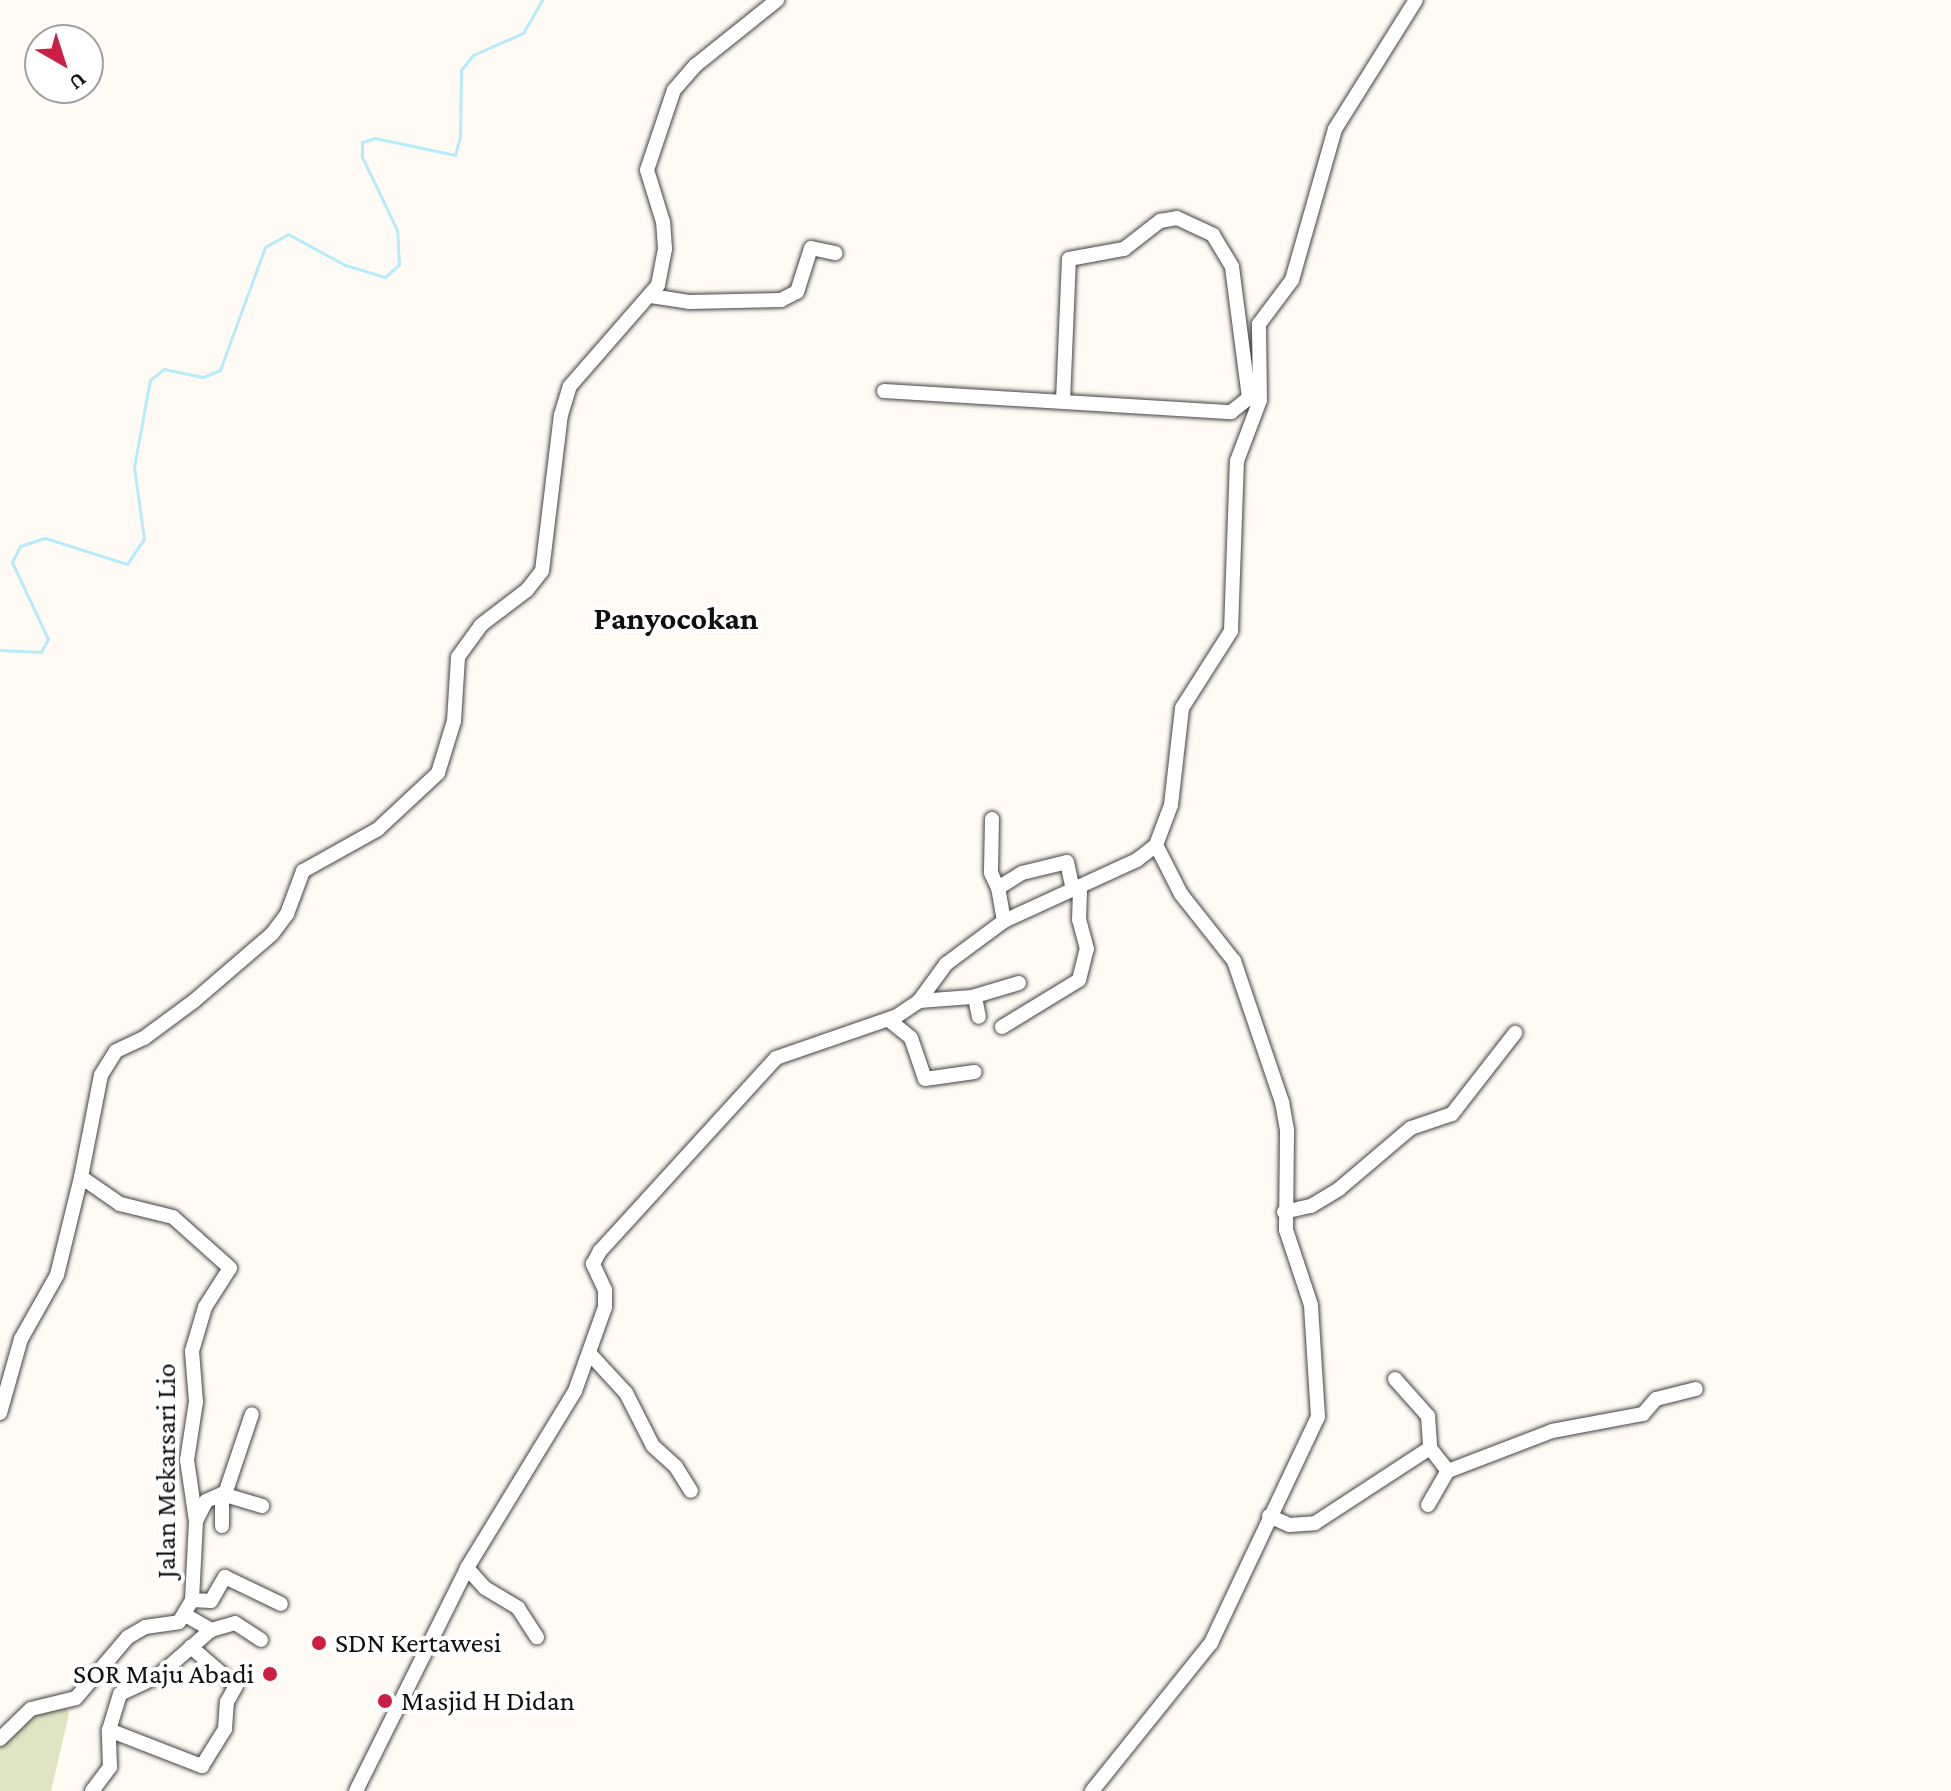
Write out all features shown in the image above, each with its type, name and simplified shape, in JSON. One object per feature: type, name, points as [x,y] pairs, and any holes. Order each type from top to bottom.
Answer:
[{"type":"street","points":[[0,1413],[21,1339],[57,1275],[101,1075],[111,1055],[194,1001],[272,934],[287,914],[303,871],[378,829],[438,773],[454,721],[458,657],[481,625],[527,590],[542,571],[561,415],[570,386],[651,296],[665,249],[663,222],[647,170],[674,90],[696,65],[777,0]]},
{"type":"street","points":[[356,1791],[467,1568],[550,1436],[590,1354],[605,1299],[594,1259],[683,1155],[781,1055],[889,1020],[919,1001],[946,964],[1004,921],[1076,889],[1156,845],[1171,805],[1182,708],[1231,631],[1237,461],[1255,399],[1259,324],[1292,280],[1335,129],[1416,0]]},
{"type":"street","points":[[1063,401],[1069,259],[1124,249],[1160,221],[1177,218],[1213,235],[1232,267],[1255,399]]},
{"type":"street","points":[[651,296],[689,302],[781,300],[797,292],[811,248],[835,253]]},
{"type":"street","points":[[884,391],[1231,412],[1255,399]]},
{"type":"street","points":[[992,819],[991,873],[998,888],[1004,921]]},
{"type":"street","points":[[1092,1791],[1211,1643],[1318,1417],[1311,1305],[1284,1212],[1287,1130],[1267,1055],[1234,961],[1181,894],[1156,845]]},
{"type":"street","points":[[998,888],[1022,873],[1065,861],[1072,866],[1079,920],[1087,949],[1079,980],[1002,1027]]},
{"type":"street","points":[[919,1001],[975,997],[1019,983]]},
{"type":"street","points":[[975,997],[979,1017]]},
{"type":"street","points":[[889,1020],[911,1038],[925,1079],[975,1072]]},
{"type":"street","points":[[1284,1212],[1311,1206],[1339,1189],[1411,1128],[1452,1114],[1515,1033]]},
{"type":"street","name":"Jalan Mekarsari Lio","points":[[0,1739],[31,1709],[76,1698],[136,1631],[175,1624],[187,1616],[192,1600],[196,1521],[187,1460],[196,1402],[192,1351],[201,1316],[230,1268],[173,1217],[120,1204],[81,1177]]},
{"type":"street","points":[[590,1354],[626,1393],[653,1446],[676,1467],[691,1491]]},
{"type":"street","points":[[1395,1379],[1428,1416],[1430,1448],[1448,1471]]},
{"type":"street","points":[[1428,1505],[1448,1471],[1552,1431],[1643,1414],[1653,1409],[1656,1399],[1696,1389]]},
{"type":"street","points":[[222,1526],[224,1494],[252,1414]]},
{"type":"street","points":[[1269,1516],[1289,1525],[1315,1523],[1430,1448]]},
{"type":"street","points":[[196,1521],[206,1501],[224,1494],[262,1506]]},
{"type":"street","points":[[467,1568],[485,1588],[518,1608],[537,1637]]},
{"type":"street","points":[[192,1600],[211,1601],[225,1577],[281,1604]]},
{"type":"street","points":[[187,1616],[211,1630]]},
{"type":"street","points":[[92,1791],[110,1767],[109,1730],[125,1688],[158,1676],[211,1630],[231,1622],[261,1640]]},
{"type":"street","points":[[109,1730],[202,1766],[225,1729],[227,1702],[236,1686],[191,1647]]},
{"type":"green space","points":[[65,1705],[69,1714],[51,1791],[0,1791],[0,1746],[24,1727],[26,1713]]},
{"type":"waterway","points":[[0,650],[41,652],[48,639],[12,562],[20,546],[45,538],[127,564],[144,539],[134,467],[150,380],[164,369],[203,377],[220,370],[265,247],[288,234],[345,265],[385,277],[399,265],[397,230],[362,157],[362,142],[375,138],[455,155],[460,136],[461,70],[473,55],[523,33],[542,0]]},
{"type":"place","name":"SDN Kertawesi","points":[[319,1643]]},
{"type":"place","name":"SOR Maju Abadi","points":[[270,1674]]},
{"type":"place","name":"Masjid H Didan","points":[[385,1701]]},
{"type":"district","name":"Panyocokan","points":[[676,618]]}]
